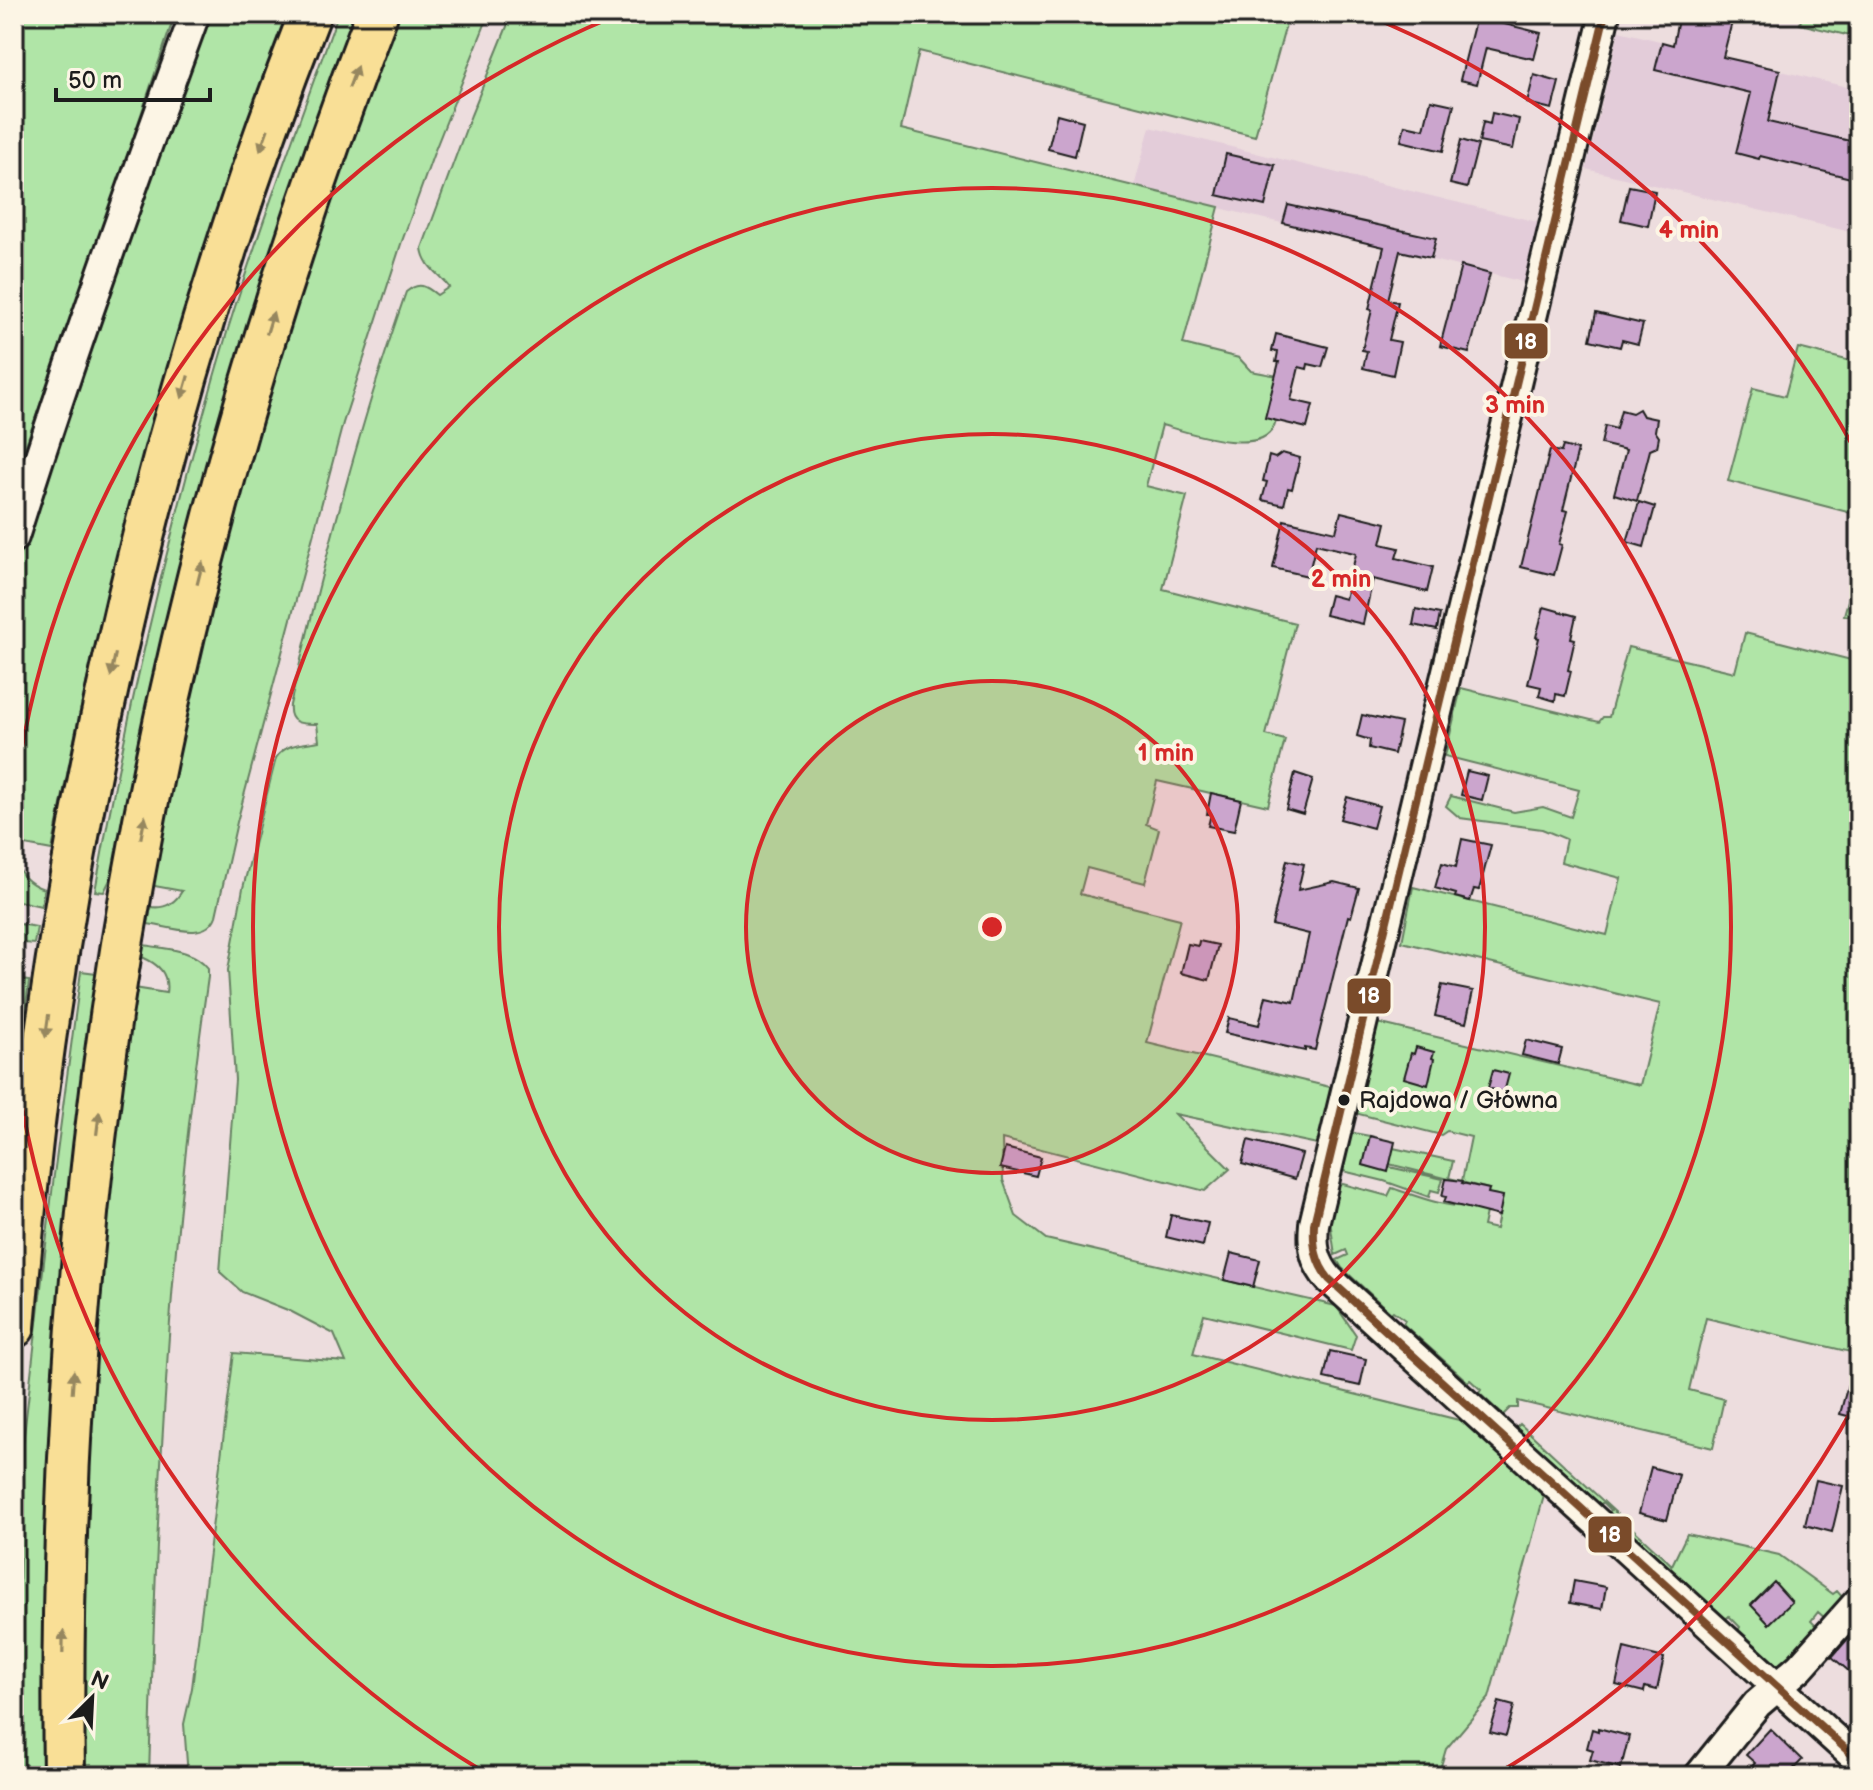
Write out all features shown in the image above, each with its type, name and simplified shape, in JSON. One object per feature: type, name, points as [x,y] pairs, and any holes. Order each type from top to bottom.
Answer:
[{"type":"highway","points":[[14,1327],[39,1085],[59,949],[88,782],[117,647],[165,457],[208,309],[310,14]]},
{"type":"highway","points":[[64,1776],[65,1553],[74,1369],[88,1204],[106,1052],[145,818],[176,669],[245,405],[319,172],[377,14]]},
{"type":"street","points":[[14,537],[195,14]]},
{"type":"street","points":[[1605,14],[1314,1224],[1313,1249],[1321,1270],[1329,1279],[1859,1761]]},
{"type":"street","points":[[1699,1776],[1757,1704],[1800,1667],[1859,1601]]},
{"type":"shaded area","points":[[1619,31],[1859,90],[1859,234],[1586,169]]},
{"type":"shaded area","points":[[1150,127],[1541,223],[1527,283],[1134,187]]},
{"type":"green space","points":[[14,14],[175,14],[14,478]]},
{"type":"green space","points":[[207,14],[288,14],[230,171],[155,412],[87,679],[52,850],[14,843],[14,578],[28,524]]},
{"type":"green space","points":[[338,14],[363,14],[126,847],[104,892],[95,891],[122,749],[154,608],[208,398],[254,250]]},
{"type":"green space","points":[[399,14],[489,14],[401,244],[343,423],[237,822],[216,916],[211,924],[196,931],[148,924],[151,907],[169,904],[182,891],[149,885],[203,640],[249,457],[312,252]]},
{"type":"green space","points":[[512,14],[1289,14],[1255,136],[919,51],[901,129],[1219,207],[1183,344],[1239,358],[1251,371],[1278,376],[1277,415],[1274,426],[1266,435],[1239,442],[1205,437],[1162,425],[1146,486],[1187,496],[1163,589],[1295,623],[1266,735],[1285,740],[1268,806],[1157,781],[1146,824],[1159,829],[1145,883],[1087,868],[1080,894],[1180,919],[1147,1043],[1334,1088],[1322,1145],[1175,1114],[1230,1169],[1205,1191],[1002,1139],[1003,1180],[1016,1216],[1046,1239],[1336,1306],[1356,1335],[1351,1350],[1204,1314],[1193,1354],[1471,1423],[1545,1492],[1489,1698],[1446,1749],[1438,1776],[188,1776],[184,1724],[192,1688],[234,1353],[346,1362],[334,1334],[290,1311],[242,1292],[220,1272],[235,1080],[228,970],[243,888],[276,758],[290,747],[319,741],[317,724],[294,720],[290,705],[329,549],[357,445],[406,292],[422,286],[437,295],[449,287],[429,265],[422,248]]},
{"type":"green space","points":[[1802,14],[1859,14],[1859,38],[1800,24]]},
{"type":"green space","points":[[1798,348],[1859,363],[1859,515],[1728,481],[1753,388],[1785,396]]},
{"type":"green space","points":[[1859,561],[1859,618],[1844,615]]},
{"type":"green space","points":[[1745,633],[1859,662],[1859,774],[1856,785],[1859,786],[1859,1354],[1706,1318],[1689,1390],[1724,1399],[1713,1448],[1518,1401],[1518,1408],[1510,1408],[1503,1415],[1479,1393],[1481,1390],[1403,1324],[1405,1320],[1393,1311],[1391,1313],[1342,1268],[1337,1260],[1348,1255],[1346,1250],[1335,1255],[1329,1214],[1334,1186],[1343,1184],[1388,1196],[1392,1188],[1452,1206],[1471,1204],[1489,1189],[1389,1164],[1393,1148],[1453,1161],[1449,1178],[1462,1181],[1471,1137],[1447,1131],[1441,1135],[1351,1112],[1357,1111],[1362,1094],[1356,1092],[1373,1022],[1640,1085],[1660,1004],[1402,942],[1413,887],[1607,935],[1621,878],[1561,862],[1566,839],[1542,829],[1460,818],[1446,806],[1451,796],[1514,812],[1543,807],[1571,817],[1579,790],[1445,756],[1461,688],[1599,722],[1603,717],[1609,717],[1628,647],[1735,672]],"holes":[[[1490,1194],[1503,1196],[1496,1229],[1483,1226]]]},
{"type":"green space","points":[[14,859],[25,878],[44,889],[41,906],[14,900]]},
{"type":"green space","points":[[14,923],[37,927],[34,944],[14,945]]},
{"type":"green space","points":[[144,945],[195,957],[208,968],[208,977],[183,1179],[169,1331],[149,1776],[85,1776],[88,1512],[104,1248],[134,988],[166,993],[166,980],[161,970],[142,957]]},
{"type":"green space","points":[[81,971],[96,973],[97,1018],[52,1776],[17,1776],[23,1444]]},
{"type":"green space","points":[[14,979],[29,981],[14,1101]]},
{"type":"green space","points":[[1348,1132],[1370,1136],[1363,1165],[1387,1171],[1389,1167],[1443,1179],[1439,1192],[1431,1190],[1429,1197],[1339,1170]]},
{"type":"green space","points":[[1520,1424],[1672,1565],[1687,1534],[1779,1555],[1833,1594],[1837,1591],[1844,1599],[1826,1619],[1818,1612],[1811,1621],[1820,1633],[1779,1667],[1738,1631],[1740,1627],[1729,1616],[1726,1619],[1620,1523],[1620,1518],[1618,1520],[1609,1513],[1611,1510],[1603,1502],[1600,1505],[1516,1428]]},
{"type":"building","points":[[1679,14],[1734,14],[1723,57],[1780,70],[1768,122],[1859,143],[1859,180],[1736,153],[1751,93],[1655,70],[1662,42],[1673,45]]},
{"type":"building","points":[[1476,17],[1541,33],[1534,59],[1486,48],[1477,84],[1460,80]]},
{"type":"building","points":[[1534,75],[1559,82],[1552,109],[1527,103]]},
{"type":"building","points":[[1431,100],[1454,105],[1443,151],[1401,141],[1405,125],[1424,129]]},
{"type":"building","points":[[1492,113],[1519,119],[1513,149],[1479,142],[1483,122],[1490,124]]},
{"type":"building","points":[[1057,114],[1083,121],[1075,156],[1048,149]]},
{"type":"building","points":[[1461,140],[1478,145],[1467,188],[1450,184]]},
{"type":"building","points":[[1226,154],[1275,165],[1265,206],[1217,195]]},
{"type":"building","points":[[1629,186],[1655,191],[1648,226],[1621,220]]},
{"type":"building","points":[[1288,205],[1436,238],[1431,258],[1400,251],[1388,300],[1398,302],[1389,340],[1400,342],[1393,375],[1363,368],[1367,351],[1362,350],[1372,310],[1369,309],[1384,247],[1283,223]]},
{"type":"building","points":[[1461,266],[1490,274],[1469,353],[1440,346]]},
{"type":"building","points":[[1596,313],[1643,324],[1638,344],[1622,340],[1620,347],[1590,340]]},
{"type":"building","points":[[1276,334],[1328,347],[1322,367],[1308,364],[1307,369],[1299,367],[1291,400],[1313,405],[1307,428],[1265,418],[1279,362],[1276,362],[1278,352],[1272,351]]},
{"type":"building","points":[[1639,409],[1643,416],[1657,419],[1655,431],[1659,437],[1657,447],[1650,450],[1637,501],[1614,494],[1626,450],[1601,444],[1605,426],[1616,429],[1621,410],[1632,413]]},
{"type":"building","points":[[1563,446],[1578,450],[1563,510],[1568,511],[1554,575],[1521,567],[1550,450],[1561,452]]},
{"type":"building","points":[[1282,453],[1300,458],[1292,489],[1288,488],[1284,505],[1262,500],[1269,456],[1275,458]]},
{"type":"building","points":[[1639,502],[1655,507],[1644,547],[1627,542]]},
{"type":"building","points":[[1341,512],[1386,523],[1381,544],[1399,548],[1396,558],[1433,567],[1427,592],[1373,579],[1363,624],[1325,615],[1330,595],[1345,599],[1356,554],[1316,544],[1308,576],[1273,568],[1284,520],[1336,532]]},
{"type":"building","points":[[1544,607],[1576,616],[1568,670],[1571,671],[1565,696],[1556,694],[1555,701],[1539,696],[1541,687],[1528,684]]},
{"type":"building","points":[[1416,609],[1440,614],[1437,630],[1413,625]]},
{"type":"building","points":[[1362,715],[1401,723],[1394,754],[1369,748],[1370,740],[1357,736]]},
{"type":"building","points":[[1467,771],[1488,776],[1482,800],[1461,795]]},
{"type":"building","points":[[1295,773],[1313,779],[1303,814],[1286,809]]},
{"type":"building","points":[[1211,793],[1241,800],[1234,831],[1208,826]]},
{"type":"building","points":[[1347,797],[1379,806],[1373,828],[1340,819]]},
{"type":"building","points":[[1462,839],[1491,845],[1479,890],[1474,889],[1470,901],[1435,888],[1442,863],[1456,867]]},
{"type":"building","points":[[1287,860],[1304,864],[1298,890],[1334,882],[1359,888],[1351,917],[1348,916],[1315,1050],[1305,1048],[1305,1051],[1225,1033],[1229,1018],[1259,1025],[1266,996],[1294,1002],[1309,934],[1272,925]]},
{"type":"building","points":[[1199,941],[1218,945],[1209,980],[1181,973],[1188,944],[1198,946]]},
{"type":"building","points":[[1442,985],[1473,991],[1466,1023],[1435,1016]]},
{"type":"building","points":[[1526,1040],[1562,1049],[1558,1064],[1522,1055]]},
{"type":"building","points":[[1416,1047],[1434,1052],[1428,1085],[1404,1078],[1411,1053],[1414,1054]]},
{"type":"building","points":[[1493,1070],[1509,1074],[1504,1093],[1488,1088]]},
{"type":"building","points":[[1370,1136],[1395,1142],[1388,1172],[1363,1165]]},
{"type":"building","points":[[1248,1140],[1302,1154],[1295,1179],[1242,1164]]},
{"type":"building","points":[[1005,1148],[1041,1157],[1036,1176],[1000,1168]]},
{"type":"building","points":[[1446,1179],[1463,1181],[1489,1189],[1488,1193],[1503,1196],[1499,1216],[1444,1202],[1446,1197],[1442,1196]]},
{"type":"building","points":[[1171,1215],[1208,1223],[1203,1246],[1166,1237]]},
{"type":"building","points":[[1231,1253],[1260,1260],[1253,1287],[1224,1280]]},
{"type":"building","points":[[1330,1351],[1366,1359],[1360,1386],[1324,1378]]},
{"type":"building","points":[[1854,1362],[1859,1363],[1859,1419],[1840,1414]]},
{"type":"building","points":[[1651,1467],[1679,1475],[1667,1520],[1639,1513]]},
{"type":"building","points":[[1816,1480],[1843,1486],[1832,1532],[1805,1525]]},
{"type":"building","points":[[1574,1581],[1606,1587],[1602,1609],[1570,1603]]},
{"type":"building","points":[[1774,1582],[1792,1602],[1769,1624],[1751,1605]]},
{"type":"building","points":[[1859,1626],[1859,1661],[1850,1672],[1832,1657]]},
{"type":"building","points":[[1624,1648],[1664,1658],[1657,1690],[1645,1687],[1644,1692],[1616,1685]]},
{"type":"building","points":[[1499,1702],[1514,1706],[1506,1736],[1490,1732]]},
{"type":"building","points":[[1598,1728],[1629,1736],[1621,1768],[1590,1760],[1593,1750],[1587,1748],[1592,1729],[1598,1731]]},
{"type":"building","points":[[1770,1729],[1802,1760],[1787,1776],[1744,1776],[1755,1763],[1746,1755]]},
{"type":"transit line","name":"18","points":[[1605,14],[1314,1224],[1315,1246],[1318,1260],[1329,1279],[1859,1761]]},
{"type":"place","name":"Rajdowa / Główna","points":[[1344,1100]]}]
